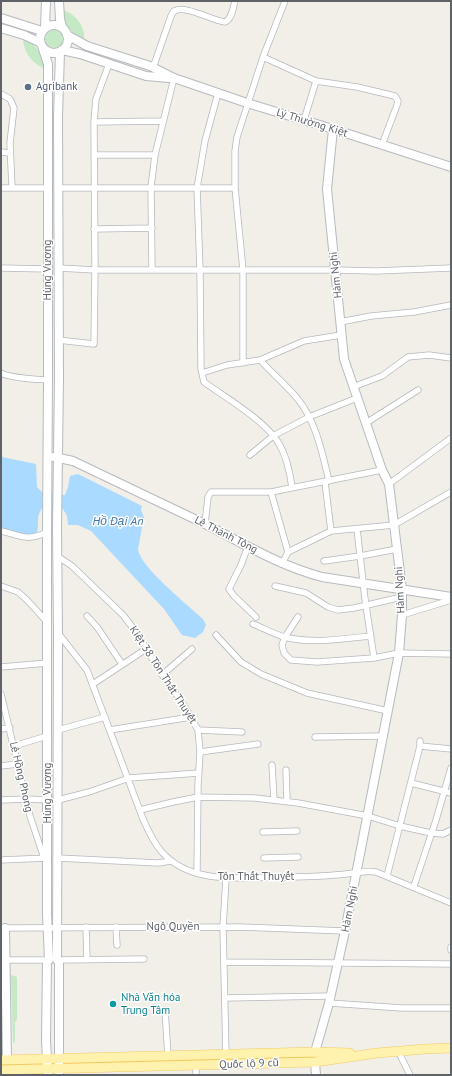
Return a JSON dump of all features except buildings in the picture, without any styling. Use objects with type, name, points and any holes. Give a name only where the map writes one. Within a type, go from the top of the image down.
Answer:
[{"type":"main road","points":[[41,46],[39,38],[43,29],[46,1]]},
{"type":"main road","points":[[1,28],[24,35],[51,53],[61,51],[67,43],[67,35],[62,27],[60,19],[59,1]]},
{"type":"main road","points":[[1,18],[43,29],[53,25],[62,27]]},
{"type":"main road","name":"Lý Thường Kiệt","points":[[67,35],[87,46],[154,68],[174,78],[248,103],[451,166]]},
{"type":"main road","name":"Hùng Vương","points":[[41,46],[48,64],[48,800],[46,858],[47,914],[53,927]]},
{"type":"main road","name":"Lý Thường Kiệt","points":[[61,51],[80,54],[146,76],[174,78]]},
{"type":"main road","name":"Hùng Vương","points":[[47,1072],[53,960],[53,927],[58,858],[58,117],[61,51]]},
{"type":"main road","points":[[109,64],[112,54]]},
{"type":"main road","points":[[48,117],[58,117]]},
{"type":"main road","name":"Hàm Nghi","points":[[315,1052],[338,964],[357,873],[400,653],[402,615],[402,593],[389,484],[382,470],[344,359],[327,189],[333,129]]},
{"type":"main road","points":[[48,188],[58,188]]},
{"type":"main road","points":[[48,268],[58,268]]},
{"type":"main road","points":[[48,341],[58,340]]},
{"type":"main road","points":[[48,378],[59,378]]},
{"type":"main road","name":"Lê Thánh Tông","points":[[48,457],[58,457],[72,461],[205,524],[282,564],[304,572],[402,593],[451,598]]},
{"type":"main road","points":[[48,622],[58,633]]},
{"type":"main road","points":[[47,734],[58,731]]},
{"type":"main road","points":[[48,800],[58,800]]},
{"type":"main road","points":[[46,858],[58,858]]},
{"type":"main road","points":[[3,928],[4,1070]]},
{"type":"main road","name":"Hùng Vương","points":[[53,960],[59,1072]]},
{"type":"main road","name":"Quốc lộ 9 cũ","points":[[4,1070],[59,1072],[168,1066],[196,1070],[227,1065],[315,1062],[377,1053],[451,1048]]},
{"type":"main road","points":[[315,1052],[316,1075]]},
{"type":"main road","name":"Quốc lộ 9 cũ","points":[[4,1060],[315,1052],[377,1053]]},
{"type":"main road","points":[[226,1055],[227,1065]]},
{"type":"main road","points":[[168,1056],[168,1066]]},
{"type":"main road","points":[[196,1056],[196,1070]]},
{"type":"street","points":[[154,68],[174,11],[179,9],[189,11],[225,22],[230,18],[235,1]]},
{"type":"street","points":[[242,363],[244,270],[235,188],[235,151],[237,137],[263,57],[285,1]]},
{"type":"street","points":[[263,57],[316,81],[357,87],[395,96],[398,103],[382,145]]},
{"type":"street","points":[[58,340],[94,344],[94,122],[96,99],[109,64]]},
{"type":"street","points":[[152,270],[151,189],[155,155],[174,78]]},
{"type":"street","points":[[304,120],[316,81]]},
{"type":"street","points":[[218,93],[205,141],[197,188],[202,373],[204,382],[268,429],[278,442],[285,458],[290,473],[292,488]]},
{"type":"street","points":[[1,94],[10,99],[14,108],[10,153],[12,188]]},
{"type":"street","points":[[94,122],[163,121]]},
{"type":"street","points":[[1,152],[10,153]]},
{"type":"street","points":[[94,155],[155,155]]},
{"type":"street","points":[[1,188],[48,188]]},
{"type":"street","points":[[58,188],[235,188]]},
{"type":"street","points":[[94,229],[152,228]]},
{"type":"street","points":[[1,268],[48,268]]},
{"type":"street","points":[[58,268],[95,270],[383,271],[451,268]]},
{"type":"street","points":[[340,322],[371,316],[414,312],[451,305]]},
{"type":"street","points":[[202,373],[227,365],[260,360],[304,341],[341,336]]},
{"type":"street","points":[[353,387],[382,376],[408,357],[429,355],[451,358]]},
{"type":"street","points":[[260,360],[297,398],[309,417],[320,445],[327,481],[331,531]]},
{"type":"street","points":[[1,373],[6,376],[44,380],[48,378]]},
{"type":"street","points":[[366,423],[418,390]]},
{"type":"street","points":[[250,454],[273,436],[309,417],[357,398]]},
{"type":"street","points":[[389,484],[451,438]]},
{"type":"street","points":[[205,524],[208,498],[211,492],[271,492],[382,470]]},
{"type":"street","points":[[271,492],[288,552]]},
{"type":"street","points":[[282,564],[288,552],[331,531],[394,525],[451,492]]},
{"type":"street","points":[[357,529],[363,584],[374,658]]},
{"type":"street","points":[[1,531],[30,538],[47,532]]},
{"type":"street","points":[[248,546],[242,565],[229,589],[234,596],[256,617]]},
{"type":"street","points":[[324,561],[397,549]]},
{"type":"street","name":"Kiệt 38 Tôn Thất Thuyết","points":[[57,556],[72,566],[123,615],[136,632],[198,730],[200,752],[198,773],[197,873]]},
{"type":"street","points":[[1,586],[18,592],[48,622]]},
{"type":"street","points":[[275,586],[306,593],[333,609],[345,609],[366,605],[402,593]]},
{"type":"street","points":[[402,615],[451,598]]},
{"type":"street","points":[[87,616],[97,627],[122,664]]},
{"type":"street","points":[[298,617],[282,644],[282,650],[291,660],[317,662],[374,658],[400,653],[451,654]]},
{"type":"street","points":[[253,624],[285,637],[327,640],[370,636]]},
{"type":"street","name":"Tôn Thất Thuyết","points":[[58,633],[87,670],[140,810],[154,840],[161,851],[171,861],[204,876],[226,879],[334,876],[370,871],[414,886],[451,903]]},
{"type":"street","points":[[216,635],[241,662],[260,674],[307,693],[388,711]]},
{"type":"street","points":[[93,684],[146,649]]},
{"type":"street","points":[[162,675],[192,649]]},
{"type":"street","points":[[1,667],[48,663]]},
{"type":"street","name":"Lê Hồng Phong","points":[[1,694],[30,816],[46,858]]},
{"type":"street","points":[[58,731],[105,717]]},
{"type":"street","points":[[110,730],[191,717]]},
{"type":"street","points":[[1,730],[10,728]]},
{"type":"street","points":[[198,730],[242,732]]},
{"type":"street","points":[[14,746],[47,734]]},
{"type":"street","points":[[315,736],[384,736]]},
{"type":"street","points":[[200,752],[258,744]]},
{"type":"street","points":[[387,876],[420,744],[451,749]]},
{"type":"street","points":[[1,766],[18,764]]},
{"type":"street","points":[[272,765],[274,800]]},
{"type":"street","points":[[414,886],[451,768]]},
{"type":"street","points":[[286,770],[287,801]]},
{"type":"street","points":[[58,800],[89,792],[128,778],[198,773]]},
{"type":"street","points":[[411,783],[451,793]]},
{"type":"street","points":[[140,810],[198,797],[255,798],[287,801],[368,816],[400,826],[431,833],[443,834],[451,830]]},
{"type":"street","points":[[1,800],[48,800]]},
{"type":"street","points":[[263,832],[297,832]]},
{"type":"street","points":[[264,858],[298,857]]},
{"type":"street","points":[[1,860],[46,858]]},
{"type":"street","points":[[58,858],[158,863],[171,861]]},
{"type":"street","points":[[226,879],[223,927],[226,1055]]},
{"type":"street","points":[[86,927],[88,960]]},
{"type":"street","points":[[116,927],[118,945]]},
{"type":"street","name":"Ngô Quyền","points":[[3,928],[223,927],[345,931]]},
{"type":"street","points":[[3,960],[144,959]]},
{"type":"street","points":[[224,962],[451,964]]},
{"type":"street","points":[[225,998],[329,1000],[402,1008],[451,1008]]},
{"type":"street","points":[[165,1010],[168,1056]]},
{"type":"street","points":[[398,1051],[410,1075]]},
{"type":"green space","points":[[61,9],[71,14],[79,21],[82,26],[84,42],[64,24]]},
{"type":"green space","points":[[50,30],[58,30],[63,35],[61,46],[58,48],[50,48],[45,43],[45,35]]},
{"type":"green space","points":[[23,37],[39,51],[47,70],[37,65],[27,53],[23,43]]},
{"type":"green space","points":[[11,975],[17,977],[17,1020],[15,1022],[15,1043],[13,1042]]},
{"type":"water","name":"Hồ Đại An","points":[[2,457],[36,464],[37,487],[43,493],[65,495],[70,476],[78,474],[142,506],[141,510],[144,517],[138,549],[141,556],[155,575],[203,619],[206,625],[203,632],[195,638],[182,635],[164,609],[91,531],[78,525],[68,525],[67,516],[63,509],[43,507],[38,518],[36,535],[33,537],[1,531]]},
{"type":"place","name":"Agribank","points":[[28,87]]},
{"type":"place","name":"Nhà Văn hóa Trung Tâm","points":[[113,1004]]}]
